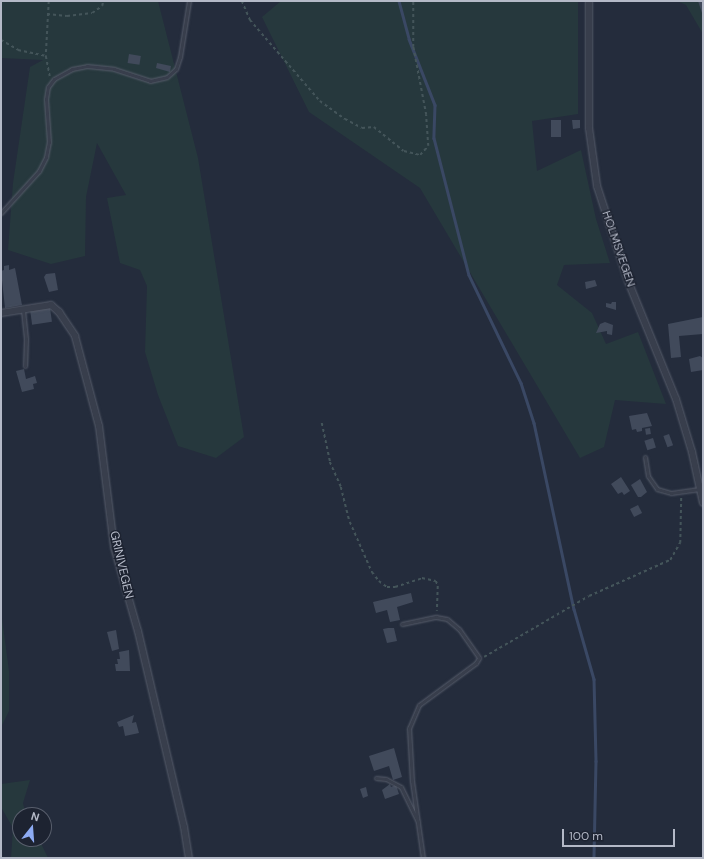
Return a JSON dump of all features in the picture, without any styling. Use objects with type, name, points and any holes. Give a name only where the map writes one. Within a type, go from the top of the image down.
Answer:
[{"type":"street","name":"HOLMSVEGEN","points":[[589,1],[589,128],[597,186],[628,281],[676,399],[701,487],[703,503]]},
{"type":"street","name":"GRINIVEGEN","points":[[1,313],[42,306],[56,308],[75,336],[99,426],[114,546],[138,631],[184,827],[188,858]]},
{"type":"lane","points":[[1,213],[39,172],[46,157],[49,142],[46,99],[51,82],[63,73],[87,66],[114,69],[150,81],[167,77],[178,64],[189,1]]},
{"type":"lane","points":[[23,310],[26,339],[25,366]]},
{"type":"lane","points":[[645,457],[648,476],[654,486],[671,493],[683,492],[701,487]]},
{"type":"lane","points":[[402,624],[436,617],[447,619],[459,628],[479,658],[477,662],[436,690],[414,712],[410,728],[410,760],[423,858]]},
{"type":"lane","points":[[376,778],[401,787],[419,823]]},
{"type":"path","points":[[49,1],[47,14],[46,56],[51,82]]},
{"type":"path","points":[[47,14],[66,16],[92,13],[102,6],[103,1]]},
{"type":"path","points":[[242,1],[250,20],[320,101],[345,119],[362,128],[374,127],[404,151],[420,155],[428,146],[426,115],[413,47],[413,1]]},
{"type":"path","points":[[1,40],[18,50],[46,56]]},
{"type":"path","points":[[322,423],[330,462],[341,487],[350,522],[372,572],[379,581],[387,587],[395,587],[422,578],[436,581],[439,593],[436,617]]},
{"type":"path","points":[[477,662],[589,596],[670,560],[680,543],[679,505],[683,492]]},
{"type":"shaded area","points":[[1,1],[158,1],[198,158],[244,437],[216,458],[178,446],[158,395],[145,352],[147,286],[140,270],[120,263],[107,198],[126,195],[97,143],[86,197],[85,256],[51,264],[8,250],[13,183],[30,67],[43,60],[1,58]]},
{"type":"shaded area","points":[[281,1],[578,1],[578,114],[532,121],[537,171],[581,150],[596,219],[610,263],[564,265],[557,285],[592,313],[606,344],[638,332],[666,404],[615,400],[604,447],[580,458],[420,188],[309,112],[262,17]]},
{"type":"shaded area","points":[[677,1],[703,1],[703,34],[686,5]]},
{"type":"shaded area","points":[[1,611],[9,671],[9,711],[1,727]]},
{"type":"shaded area","points":[[30,780],[23,803],[24,807],[12,807],[12,826],[1,807],[1,784]]},
{"type":"shaded area","points":[[12,843],[12,847],[43,847],[48,858],[11,858]]},
{"type":"building","points":[[698,1],[703,1],[703,13],[702,13]]},
{"type":"building","points":[[129,54],[141,56],[139,65],[128,63]]},
{"type":"building","points":[[157,63],[171,66],[170,72],[156,68]]},
{"type":"building","points":[[551,120],[561,120],[561,137],[551,137]]},
{"type":"building","points":[[572,120],[580,120],[580,128],[573,129]]},
{"type":"building","points":[[9,265],[9,270],[15,268],[22,305],[5,308],[1,271],[4,270],[4,266]]},
{"type":"building","points":[[55,273],[58,290],[49,292],[44,277],[46,274]]},
{"type":"building","points":[[595,280],[597,286],[586,289],[585,282]]},
{"type":"building","points":[[612,302],[616,302],[616,310],[606,307],[606,303],[611,304]]},
{"type":"building","points":[[50,308],[52,322],[32,325],[30,311]]},
{"type":"building","points":[[703,317],[703,334],[679,336],[681,357],[671,358],[668,324]]},
{"type":"building","points":[[605,322],[613,325],[612,335],[607,334],[607,331],[596,333],[600,324]]},
{"type":"building","points":[[700,356],[703,358],[703,370],[691,372],[689,359]]},
{"type":"building","points":[[24,369],[26,379],[35,376],[37,383],[33,384],[34,389],[22,392],[16,371]]},
{"type":"building","points":[[647,413],[652,426],[642,428],[642,431],[637,432],[636,429],[632,430],[629,416]]},
{"type":"building","points":[[650,428],[651,434],[646,435],[645,429]]},
{"type":"building","points":[[669,434],[673,445],[667,447],[663,436]]},
{"type":"building","points":[[653,438],[656,448],[647,450],[644,441]]},
{"type":"building","points":[[621,477],[630,491],[624,495],[622,492],[618,494],[611,484]]},
{"type":"building","points":[[640,479],[647,492],[641,497],[638,497],[631,485]]},
{"type":"building","points":[[638,505],[642,513],[634,517],[630,509]]},
{"type":"building","points":[[411,593],[413,602],[397,607],[400,620],[390,622],[387,610],[376,613],[373,602]]},
{"type":"building","points":[[394,628],[397,641],[387,643],[383,629]]},
{"type":"building","points":[[116,630],[119,649],[112,651],[107,632]]},
{"type":"building","points":[[129,650],[130,671],[116,671],[115,664],[118,664],[117,659],[120,659],[119,652]]},
{"type":"building","points":[[134,715],[132,723],[136,722],[139,733],[125,736],[123,726],[119,727],[117,722]]},
{"type":"building","points":[[394,748],[402,777],[393,780],[389,766],[374,771],[369,756]]},
{"type":"building","points":[[390,784],[391,787],[396,785],[399,794],[385,799],[382,790]]},
{"type":"building","points":[[366,787],[368,796],[363,798],[360,789]]},
{"type":"waterway","points":[[399,1],[409,39],[435,105],[434,138],[469,275],[521,383],[534,423],[574,609],[594,679],[596,761],[594,858]]}]
